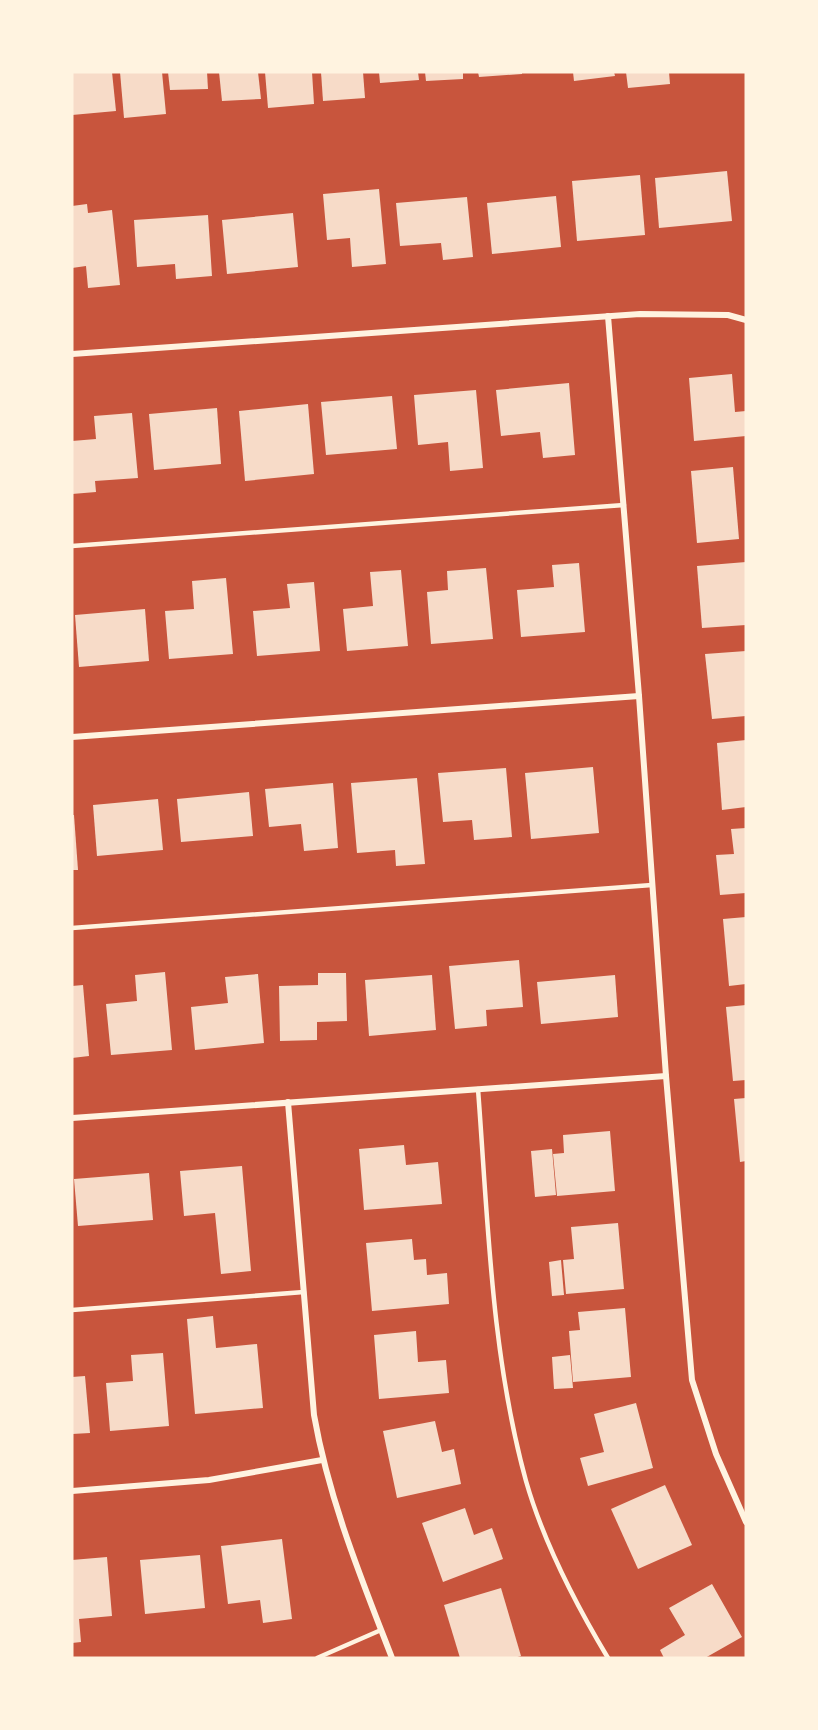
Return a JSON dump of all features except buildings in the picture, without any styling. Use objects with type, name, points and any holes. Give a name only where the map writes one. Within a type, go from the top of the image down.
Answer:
[{"type":"street","points":[[72,354],[640,314],[728,315],[746,320]]},
{"type":"street","points":[[608,316],[639,696],[666,1076],[692,1380],[716,1454],[746,1522]]},
{"type":"street","points":[[72,737],[639,696]]},
{"type":"street","points":[[72,1118],[666,1076]]},
{"type":"street","points":[[288,1102],[314,1415],[322,1460],[354,1561],[392,1658]]},
{"type":"street","points":[[72,1491],[209,1480],[322,1460]]},
{"type":"lane","points":[[72,546],[624,505]]},
{"type":"lane","points":[[72,928],[652,885]]},
{"type":"lane","points":[[478,1089],[499,1352],[510,1411],[527,1483],[549,1546],[580,1611],[608,1658]]},
{"type":"lane","points":[[72,1310],[304,1292]]},
{"type":"lane","points":[[317,1658],[381,1630]]}]
